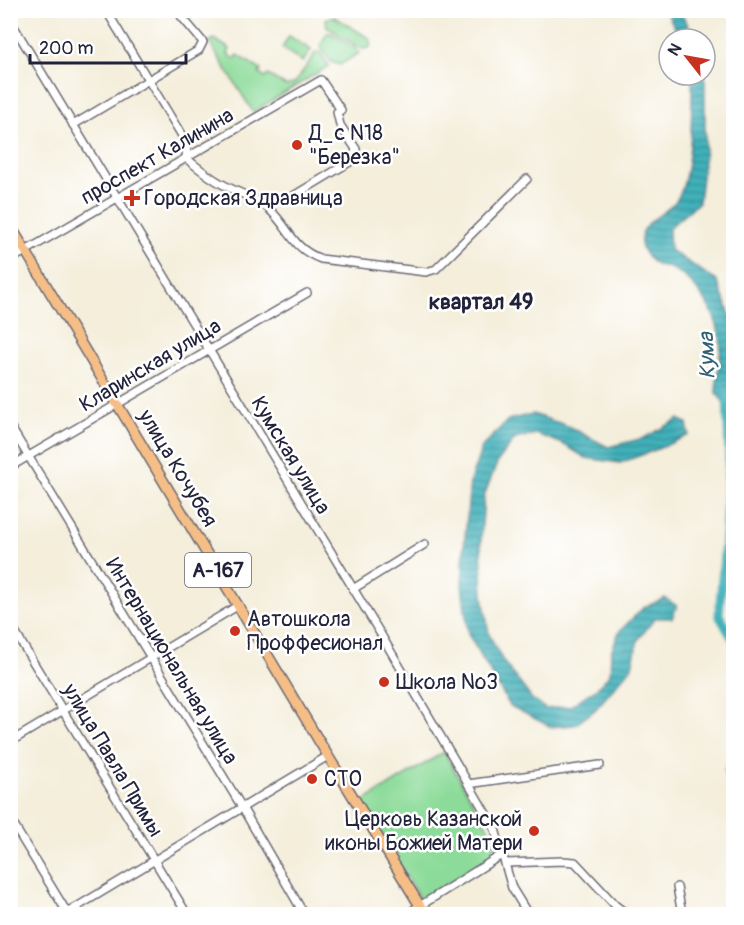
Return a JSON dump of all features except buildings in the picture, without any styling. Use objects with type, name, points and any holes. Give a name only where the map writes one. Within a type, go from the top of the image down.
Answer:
[{"type":"main road","name":"улица Кочубея","points":[[10,225],[239,605],[327,756],[423,911]]},
{"type":"street","points":[[106,10],[187,144],[186,158],[202,172],[267,207],[307,254],[321,259],[426,272],[436,269],[527,179]]},
{"type":"street","points":[[73,125],[199,50],[202,42],[181,16]]},
{"type":"street","name":"Кумская улица","points":[[10,20],[495,829],[512,888],[528,915]]},
{"type":"street","name":"проспект Калинина","points":[[10,260],[321,80],[341,110],[337,112],[340,125],[356,148],[353,160],[290,198]]},
{"type":"street","name":"Кларинская улица","points":[[10,467],[307,293]]},
{"type":"street","name":"Интернациональная улица","points":[[10,426],[243,809],[304,915]]},
{"type":"street","points":[[353,589],[425,544]]},
{"type":"street","points":[[10,742],[239,605]]},
{"type":"street","name":"улица Павла Примы","points":[[10,624],[187,915]]},
{"type":"street","points":[[10,819],[67,914],[327,756]]},
{"type":"street","points":[[468,784],[600,765]]},
{"type":"street","points":[[407,915],[423,911],[503,854]]},
{"type":"street","points":[[506,863],[575,862],[627,915]]},
{"type":"street","points":[[677,887],[682,915]]},
{"type":"green space","points":[[333,16],[369,38],[371,45],[369,48],[362,49],[327,27],[326,19]]},
{"type":"green space","points":[[327,33],[331,33],[357,49],[359,53],[340,65],[331,62],[320,46]]},
{"type":"green space","points":[[289,36],[311,50],[303,62],[282,48]]},
{"type":"green space","points":[[214,39],[230,49],[228,54],[235,59],[238,55],[261,70],[259,73],[265,78],[268,75],[286,86],[295,83],[316,52],[321,53],[329,66],[253,112],[209,42]]},
{"type":"green space","points":[[444,752],[490,831],[497,854],[421,901],[361,803]]},
{"type":"water","points":[[666,11],[680,11],[689,27],[675,27]]},
{"type":"water","points":[[692,87],[705,87],[705,151],[699,202],[669,228],[670,250],[717,281],[733,322],[733,390],[727,406],[716,393],[721,343],[717,326],[706,302],[689,281],[667,267],[656,265],[646,255],[641,243],[644,229],[675,202],[681,192],[688,160]]},
{"type":"water","points":[[533,414],[568,426],[608,447],[644,438],[679,419],[687,423],[689,435],[620,463],[586,458],[563,444],[536,434],[515,439],[498,461],[484,496],[481,541],[483,595],[489,634],[503,661],[532,699],[546,709],[570,706],[597,688],[610,674],[611,652],[619,632],[643,608],[665,598],[677,606],[672,618],[655,618],[638,640],[632,667],[595,710],[575,725],[551,727],[510,706],[468,634],[462,585],[470,481],[482,447],[508,420]]},
{"type":"waterway","name":"Кума","points":[[727,396],[729,457],[719,615],[734,641]]},
{"type":"waterway","name":"Кума","points":[[734,763],[728,771],[734,800]]},
{"type":"place","name":"Д_с N18 \"Березка\"","points":[[297,145]]},
{"type":"place","name":"Городская Здравница","points":[[132,198]]},
{"type":"place","name":"Автошкола Проффесионал","points":[[235,631]]},
{"type":"place","name":"Школа №3","points":[[384,682]]},
{"type":"place","name":"СТО","points":[[312,779]]},
{"type":"place","name":"Церковь Казанской иконы Божией Матери","points":[[534,831]]},
{"type":"district","name":"квартал 49","points":[[481,301]]}]
